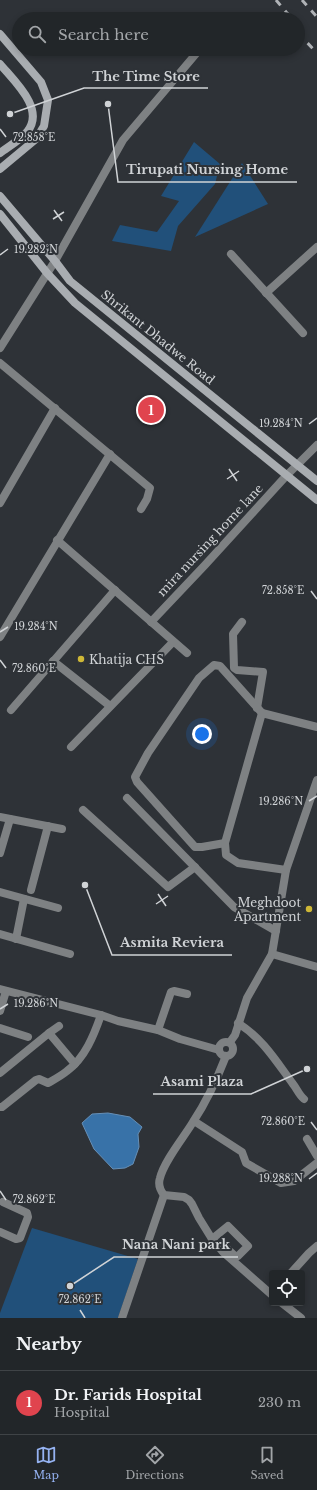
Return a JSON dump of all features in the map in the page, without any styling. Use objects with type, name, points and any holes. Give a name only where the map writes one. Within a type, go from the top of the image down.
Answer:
[{"type":"main road","points":[[0,34],[12,48]]},
{"type":"main road","points":[[0,168],[36,139],[44,126],[48,100],[44,88],[41,82],[19,56]]},
{"type":"main road","points":[[0,64],[24,93],[31,106],[33,121],[27,133],[0,153]]},
{"type":"main road","name":"Shrikant Dhadwe Road","points":[[0,196],[70,281],[298,464],[317,481]]},
{"type":"main road","points":[[0,214],[47,273],[74,303],[317,500]]},
{"type":"street","points":[[0,348],[55,261],[123,140],[194,56]]},
{"type":"street","points":[[266,293],[316,249]]},
{"type":"street","points":[[232,254],[303,333]]},
{"type":"street","points":[[0,363],[150,488],[147,499],[141,509]]},
{"type":"street","points":[[0,503],[55,408]]},
{"type":"street","name":"mira nursing home lane","points":[[151,622],[205,566],[287,475],[317,445]]},
{"type":"street","points":[[0,637],[110,454]]},
{"type":"street","points":[[57,540],[187,653]]},
{"type":"street","points":[[11,710],[115,590]]},
{"type":"street","points":[[242,622],[233,634],[234,668],[237,670],[263,672],[260,711],[225,843],[226,854],[238,863],[286,870]]},
{"type":"street","points":[[71,747],[173,642]]},
{"type":"street","points":[[53,661],[110,706]]},
{"type":"street","points":[[225,843],[195,847],[137,782],[135,777],[148,753],[199,678],[214,665],[220,666],[260,711],[317,727]]},
{"type":"street","points":[[230,1042],[247,998],[272,954],[286,870],[317,780]]},
{"type":"street","points":[[127,798],[234,907],[276,931]]},
{"type":"street","points":[[83,810],[168,887],[195,867]]},
{"type":"street","points":[[0,817],[62,829]]},
{"type":"street","points":[[0,853],[10,819]]},
{"type":"street","points":[[31,890],[48,826]]},
{"type":"street","points":[[0,892],[58,908]]},
{"type":"street","points":[[16,939],[24,899]]},
{"type":"street","points":[[0,934],[70,954]]},
{"type":"street","points":[[272,954],[317,967]]},
{"type":"street","points":[[0,1011],[3,990],[101,1015],[118,1021],[158,1030],[180,1039],[230,1055],[233,1051],[233,1046],[230,1042]]},
{"type":"street","points":[[158,1030],[171,992],[174,991],[187,994]]},
{"type":"street","points":[[0,1107],[2,1107],[36,1080],[39,1079],[48,1083],[75,1064],[87,1048],[101,1015]]},
{"type":"street","points":[[238,1024],[251,1032],[277,1060],[300,1096],[304,1099]]},
{"type":"street","points":[[0,1073],[59,1026]]},
{"type":"street","points":[[0,1028],[28,1037]]},
{"type":"street","points":[[49,1033],[75,1064]]},
{"type":"street","points":[[164,1195],[160,1189],[160,1178],[165,1165],[194,1121],[216,1082],[223,1053],[220,1046],[223,1042],[230,1042]]},
{"type":"street","points":[[194,1121],[242,1152],[246,1163],[282,1183],[294,1181],[317,1163]]},
{"type":"street","points":[[306,1139],[317,1156]]},
{"type":"street","points":[[164,1195],[184,1197],[189,1200],[199,1218],[228,1258],[269,1292]]},
{"type":"street","points":[[122,1318],[164,1195]]},
{"type":"street","points":[[0,1232],[16,1239],[20,1238],[28,1217],[27,1213],[3,1202]]},
{"type":"street","points":[[294,1270],[317,1246]]},
{"type":"street","points":[[286,1306],[301,1318]]},
{"type":"shaded area","points":[[194,142],[220,164],[215,184],[178,226],[171,251],[112,241],[120,225],[157,232],[179,201],[161,196]]},
{"type":"shaded area","points":[[242,163],[268,204],[195,237]]},
{"type":"shaded area","points":[[108,1113],[130,1117],[142,1127],[138,1134],[139,1147],[133,1164],[125,1168],[113,1169],[94,1149],[82,1123],[92,1114]]},
{"type":"shaded area","points":[[32,1228],[138,1259],[118,1318],[0,1318],[0,1313]]},
{"type":"railway","points":[[276,0],[286,12]]},
{"type":"railway","points":[[302,0],[317,17]]},
{"type":"railway","points":[[305,40],[317,53]]},
{"type":"place","name":"Tirupati Nursing Home","points":[[108,104]]},
{"type":"place","name":"The Time Store","points":[[10,114]]},
{"type":"place","name":"Dr. Farids Hospital","points":[[151,410]]},
{"type":"place","name":"Khatija CHS","points":[[81,659]]},
{"type":"place","name":"Asmita Reviera","points":[[85,885]]},
{"type":"place","name":"Meghdoot Apartment","points":[[309,909]]},
{"type":"place","name":"Asami Plaza","points":[[307,1069]]},
{"type":"place","name":"Nana Nani park","points":[[70,1286]]}]
